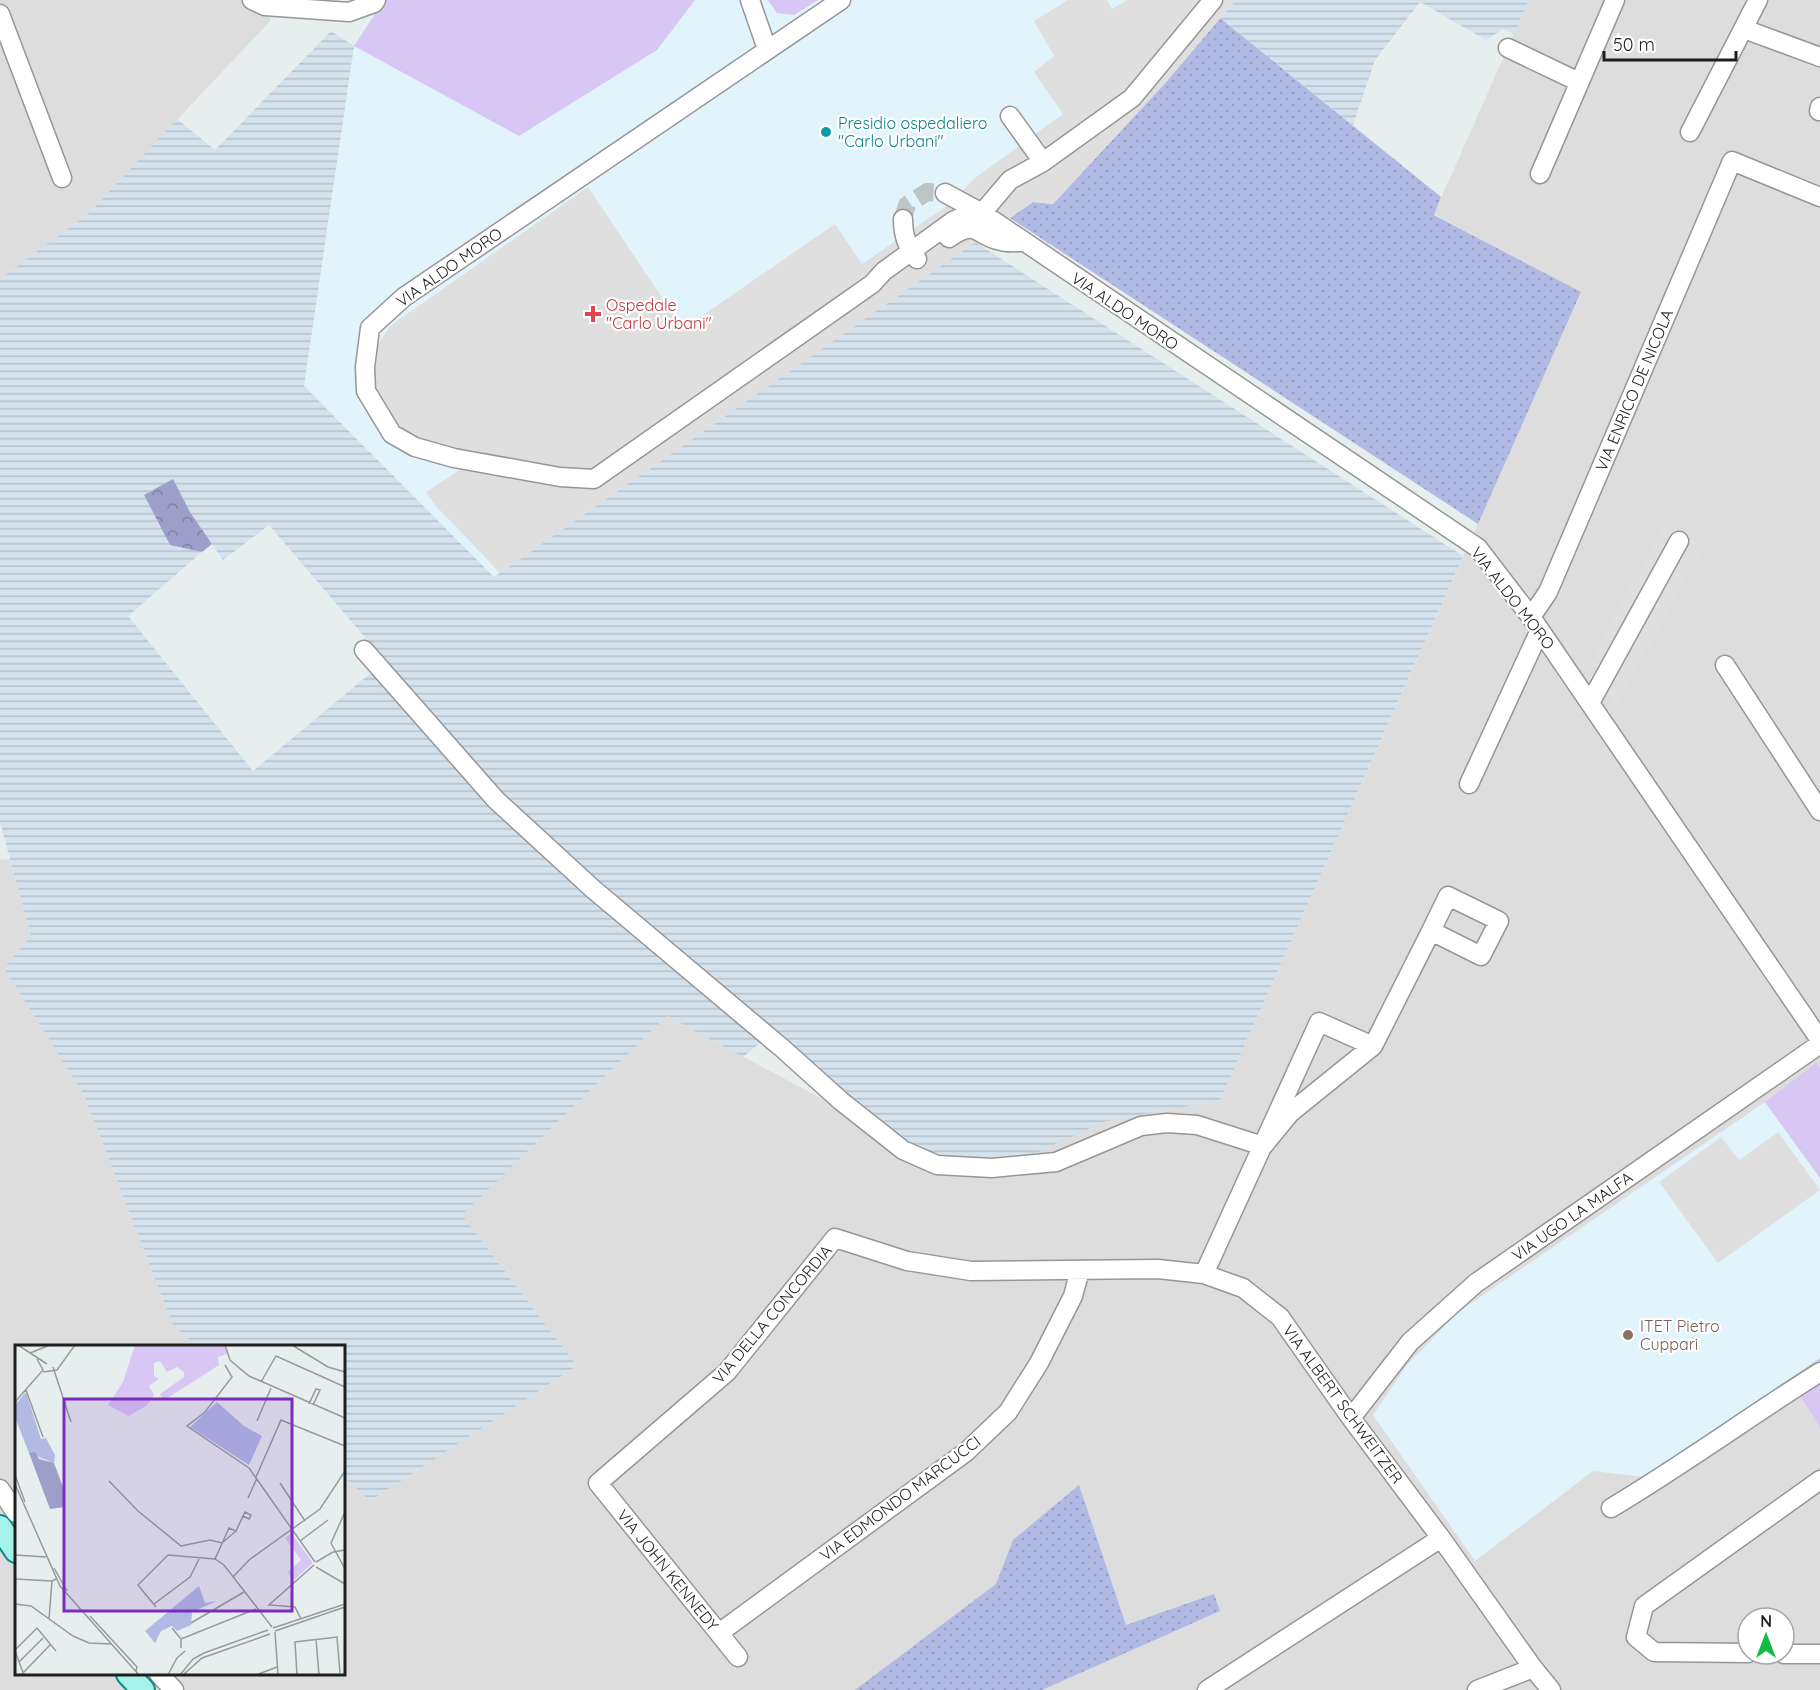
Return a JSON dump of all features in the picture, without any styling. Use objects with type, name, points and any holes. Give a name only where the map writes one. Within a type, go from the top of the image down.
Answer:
[{"type":"main road","points":[[0,1527],[15,1550]]},
{"type":"main road","points":[[129,1675],[143,1690]]},
{"type":"street","points":[[252,0],[265,6],[349,12],[374,3],[376,0]]},
{"type":"street","points":[[750,0],[768,49]]},
{"type":"street","name":"VIA ALDO MORO","points":[[841,0],[404,297],[370,328],[365,367],[366,391],[392,434],[415,447],[454,458],[560,477],[594,479],[872,284],[884,271],[960,230],[970,227],[1001,241],[1022,242]]},
{"type":"street","points":[[945,193],[982,213],[1010,180],[1042,162],[1132,98],[1213,0]]},
{"type":"street","points":[[1540,174],[1615,0]]},
{"type":"street","points":[[1690,132],[1758,0]]},
{"type":"street","points":[[0,14],[62,178]]},
{"type":"street","points":[[1744,28],[1820,57]]},
{"type":"street","points":[[1508,48],[1579,82]]},
{"type":"street","points":[[1010,116],[1042,162]]},
{"type":"street","name":"VIA ENRICO DE NICOLA","points":[[1469,784],[1548,592],[1732,161],[1820,197]]},
{"type":"street","name":"VIA ALDO MORO","points":[[915,255],[953,221],[966,215],[982,213],[1478,548],[1536,624],[1820,1042]]},
{"type":"street","points":[[903,219],[903,234],[915,255]]},
{"type":"street","points":[[1590,703],[1679,541]]},
{"type":"street","points":[[364,650],[496,800],[593,889],[782,1048],[841,1101],[903,1150],[937,1165],[992,1168],[1056,1162],[1141,1126],[1167,1123],[1197,1125],[1263,1146]]},
{"type":"street","points":[[1725,665],[1820,811]]},
{"type":"street","points":[[1263,1146],[1290,1113],[1372,1046],[1431,931]]},
{"type":"street","points":[[1204,1274],[1319,1022],[1372,1046]]},
{"type":"street","name":"VIA UGO LA MALFA","points":[[1351,1418],[1410,1342],[1476,1283],[1820,1042]]},
{"type":"street","name":"VIA ALBERT SCHWEITZER","points":[[835,1238],[907,1261],[972,1271],[1158,1269],[1204,1274],[1243,1288],[1280,1317],[1351,1418],[1551,1690]]},
{"type":"street","name":"VIA DELLA CONCORDIA","points":[[598,1483],[727,1372],[835,1238]]},
{"type":"street","name":"VIA EDMONDO MARCUCCI","points":[[719,1633],[966,1452],[1008,1412],[1039,1363],[1073,1296],[1080,1270]]},
{"type":"street","points":[[1611,1508],[1820,1372]]},
{"type":"street","points":[[1736,1653],[1654,1652],[1636,1637],[1644,1606],[1820,1480]]},
{"type":"street","name":"VIA JOHN KENNEDY","points":[[598,1483],[738,1657]]},
{"type":"street","points":[[0,1489],[15,1512]]},
{"type":"street","points":[[1207,1690],[1441,1538]]},
{"type":"street","points":[[1796,1654],[1820,1654]]},
{"type":"street","points":[[1477,1690],[1533,1668]]},
{"type":"street","points":[[160,1675],[174,1690]]},
{"type":"shaded area","points":[[0,0],[262,0],[271,20],[89,213],[0,279]]},
{"type":"shaded area","name":"Ospedale \"Carlo Urbani\"","points":[[384,0],[1236,0],[1167,81],[1033,202],[494,577],[304,386],[354,46]]},
{"type":"shaded area","points":[[384,0],[695,0],[657,50],[519,136],[354,46]]},
{"type":"shaded area","points":[[768,0],[818,0],[794,15],[777,13]]},
{"type":"shaded area","points":[[1068,0],[1107,0],[1112,9],[1127,0],[1236,0],[1167,81],[1053,204],[1033,202],[500,573],[435,505],[426,492],[481,456],[431,447],[403,435],[371,382],[378,345],[390,326],[588,187],[683,329],[835,224],[862,264],[948,205],[975,178],[1063,114],[1034,72],[1054,56],[1034,21]]},
{"type":"shaded area","points":[[1236,0],[1529,0],[1514,34],[1503,29],[1486,40],[1420,2],[1375,60],[1353,125],[1220,18]]},
{"type":"shaded area","points":[[1529,0],[1820,0],[1820,1690],[0,1690],[0,860],[10,859],[31,936],[5,968],[84,1095],[173,1325],[196,1345],[15,1345],[15,1675],[345,1675],[345,1478],[370,1501],[577,1366],[462,1215],[667,1016],[927,1155],[1220,1100],[1581,293],[1434,214]]},
{"type":"shaded area","points":[[1220,18],[1441,197],[1434,215],[1581,292],[1478,524],[1010,218],[1033,202],[1053,204],[1167,81]]},
{"type":"shaded area","points":[[331,31],[354,46],[304,386],[494,577],[975,242],[1463,556],[1220,1100],[1103,1122],[1034,1154],[966,1159],[927,1155],[753,1018],[503,799],[269,525],[223,560],[190,512],[173,479],[144,495],[170,545],[202,552],[128,616],[253,771],[373,671],[495,806],[611,914],[761,1042],[743,1057],[667,1016],[462,1215],[577,1366],[370,1501],[345,1478],[345,1345],[196,1345],[173,1325],[84,1095],[4,968],[31,936],[0,822],[0,279],[89,213],[177,119],[215,150]]},
{"type":"shaded area","points":[[1663,525],[1704,546],[1616,706],[1590,663]]},
{"type":"shaded area","points":[[1816,1063],[1820,1068],[1820,1178],[1765,1102]]},
{"type":"shaded area","name":"ITET Pietro Cuppari","points":[[1765,1102],[1820,1178],[1820,1358],[1646,1477],[1593,1471],[1475,1561],[1373,1415],[1407,1365],[1457,1313]]},
{"type":"shaded area","points":[[1778,1132],[1820,1190],[1718,1263],[1659,1182],[1721,1137],[1739,1160]]},
{"type":"shaded area","points":[[1820,1358],[1820,1427],[1790,1380]]},
{"type":"shaded area","points":[[1079,1485],[1126,1625],[1214,1594],[1220,1611],[1042,1690],[855,1690],[996,1584],[1013,1540]]},
{"type":"green space","points":[[173,479],[190,512],[212,544],[202,552],[170,545],[144,495]]},
{"type":"tunnel","points":[[903,219],[907,205],[927,192],[945,193]]},
{"type":"place","name":"Presidio ospedaliero \"Carlo Urbani\"","points":[[826,132]]},
{"type":"place","name":"Ospedale \"Carlo Urbani\"","points":[[593,314]]},
{"type":"place","name":"ITET Pietro Cuppari","points":[[1628,1335]]}]
